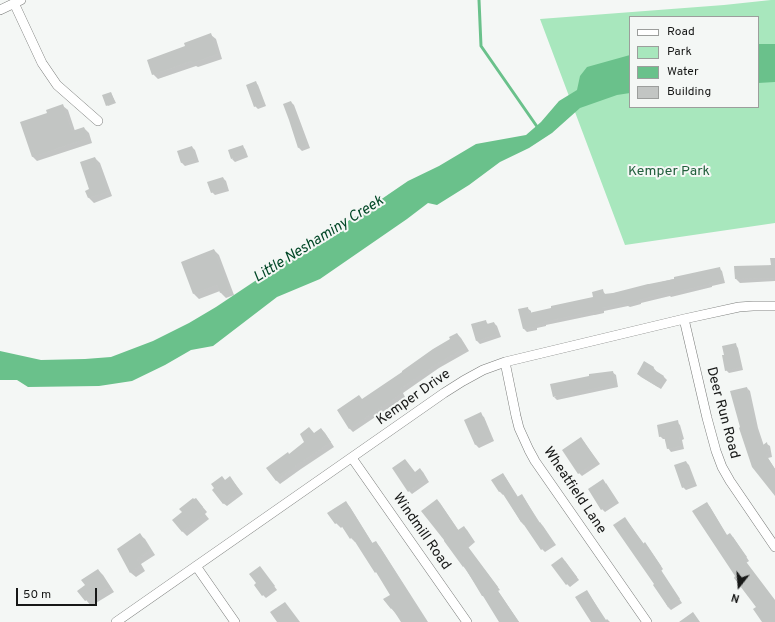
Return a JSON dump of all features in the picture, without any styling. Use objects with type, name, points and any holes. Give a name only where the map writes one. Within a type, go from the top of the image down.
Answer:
[{"type":"street","points":[[0,10],[18,1],[42,63],[57,85],[98,121]]},
{"type":"street","name":"Kemper Drive","points":[[116,622],[463,381],[483,370],[505,362],[684,319],[739,307],[775,306]]},
{"type":"street","name":"Deer Run Road","points":[[684,319],[707,418],[722,467],[775,547]]},
{"type":"street","name":"Wheatfield Lane","points":[[505,362],[519,428],[535,461],[647,622]]},
{"type":"street","name":"Windmill Road","points":[[352,458],[467,622]]},
{"type":"street","points":[[196,566],[235,622]]},
{"type":"green space","name":"Kemper Park","points":[[775,0],[775,223],[625,245],[540,19]]},
{"type":"water","points":[[759,44],[775,44],[775,82],[759,83]]},
{"type":"water","name":"Little Neshaminy Creek","points":[[629,55],[629,93],[617,95],[580,108],[552,133],[529,148],[500,162],[469,185],[437,205],[428,203],[320,279],[277,297],[213,346],[191,350],[132,381],[99,386],[28,387],[17,380],[0,380],[0,351],[41,360],[111,357],[153,341],[189,323],[216,307],[408,181],[439,166],[476,144],[526,135],[541,122],[559,101],[577,90],[580,76],[587,67]]},
{"type":"building","points":[[211,33],[218,54],[192,63],[191,61],[152,75],[147,60],[185,46],[184,43]]},
{"type":"building","points":[[256,81],[264,103],[254,107],[246,85]]},
{"type":"building","points":[[111,92],[115,102],[106,106],[102,95]]},
{"type":"building","points":[[291,101],[307,145],[298,148],[283,104]]},
{"type":"building","points":[[63,104],[72,131],[84,127],[88,138],[32,157],[20,122],[47,113],[46,110]]},
{"type":"building","points":[[243,145],[246,154],[231,159],[228,150]]},
{"type":"building","points":[[192,146],[196,159],[181,163],[177,151]]},
{"type":"building","points":[[95,157],[108,192],[88,198],[85,191],[89,189],[80,162]]},
{"type":"building","points":[[223,177],[227,188],[211,193],[207,182]]},
{"type":"building","points":[[214,249],[230,290],[220,293],[217,285],[193,294],[181,262]]},
{"type":"building","points":[[775,265],[775,278],[735,279],[734,266]]},
{"type":"building","points":[[720,267],[723,280],[666,293],[626,305],[625,303],[602,308],[602,310],[591,313],[543,322],[535,325],[535,327],[523,329],[518,309],[528,307],[529,313],[551,308],[551,306],[593,297],[592,292],[603,289],[604,294],[613,293]]},
{"type":"building","points":[[486,320],[487,324],[494,322],[498,334],[476,341],[471,324]]},
{"type":"building","points":[[457,333],[466,347],[435,365],[400,389],[402,393],[349,429],[337,410],[359,395],[362,399],[433,349],[450,339],[449,337]]},
{"type":"building","points":[[736,343],[741,367],[725,371],[722,346]]},
{"type":"building","points":[[644,361],[664,376],[658,387],[637,374]]},
{"type":"building","points":[[613,371],[616,384],[553,397],[550,384],[589,376],[589,374]]},
{"type":"building","points":[[747,387],[755,425],[763,445],[767,442],[769,454],[766,455],[775,469],[775,496],[752,467],[739,428],[740,427],[730,391]]},
{"type":"building","points":[[481,412],[492,438],[475,445],[464,420]]},
{"type":"building","points":[[678,420],[681,446],[667,449],[664,436],[659,437],[657,425]]},
{"type":"building","points":[[309,427],[314,433],[321,428],[331,442],[276,481],[266,468],[288,452],[289,454],[304,442],[300,434]]},
{"type":"building","points":[[581,437],[597,461],[578,474],[562,450]]},
{"type":"building","points":[[405,459],[415,472],[420,468],[426,478],[408,492],[392,468]]},
{"type":"building","points":[[686,461],[695,483],[682,488],[674,465]]},
{"type":"building","points":[[503,473],[517,497],[522,494],[539,523],[540,522],[553,542],[541,550],[501,491],[499,492],[491,480]]},
{"type":"building","points":[[222,476],[225,480],[230,476],[240,491],[223,504],[212,490],[214,488],[211,484]]},
{"type":"building","points":[[603,479],[616,500],[601,510],[588,489]]},
{"type":"building","points":[[193,498],[196,498],[203,507],[201,509],[205,514],[182,532],[172,520],[182,512],[179,509]]},
{"type":"building","points":[[437,499],[458,530],[464,526],[472,539],[466,544],[498,587],[496,588],[519,622],[499,622],[464,566],[463,567],[421,511]]},
{"type":"building","points":[[346,501],[372,543],[376,541],[427,622],[401,622],[392,608],[391,609],[383,599],[390,595],[376,572],[375,573],[352,537],[350,539],[339,522],[335,524],[327,513]]},
{"type":"building","points":[[707,502],[727,535],[730,533],[747,557],[744,559],[775,600],[775,622],[762,622],[753,609],[756,607],[734,578],[735,576],[692,511]]},
{"type":"building","points":[[625,517],[643,544],[645,542],[680,599],[668,607],[613,525]]},
{"type":"building","points":[[140,533],[151,550],[137,559],[141,565],[130,573],[117,549]]},
{"type":"building","points":[[562,557],[577,577],[566,585],[551,565]]},
{"type":"building","points":[[260,566],[275,586],[262,596],[254,585],[256,583],[249,574]]},
{"type":"building","points":[[98,569],[110,587],[85,601],[77,591],[85,585],[81,580]]},
{"type":"building","points":[[587,590],[606,622],[591,622],[575,597]]},
{"type":"building","points":[[285,602],[300,622],[277,622],[270,612]]},
{"type":"building","points":[[693,612],[700,622],[679,622]]},
{"type":"waterway","points":[[479,0],[481,46],[538,128]]}]
